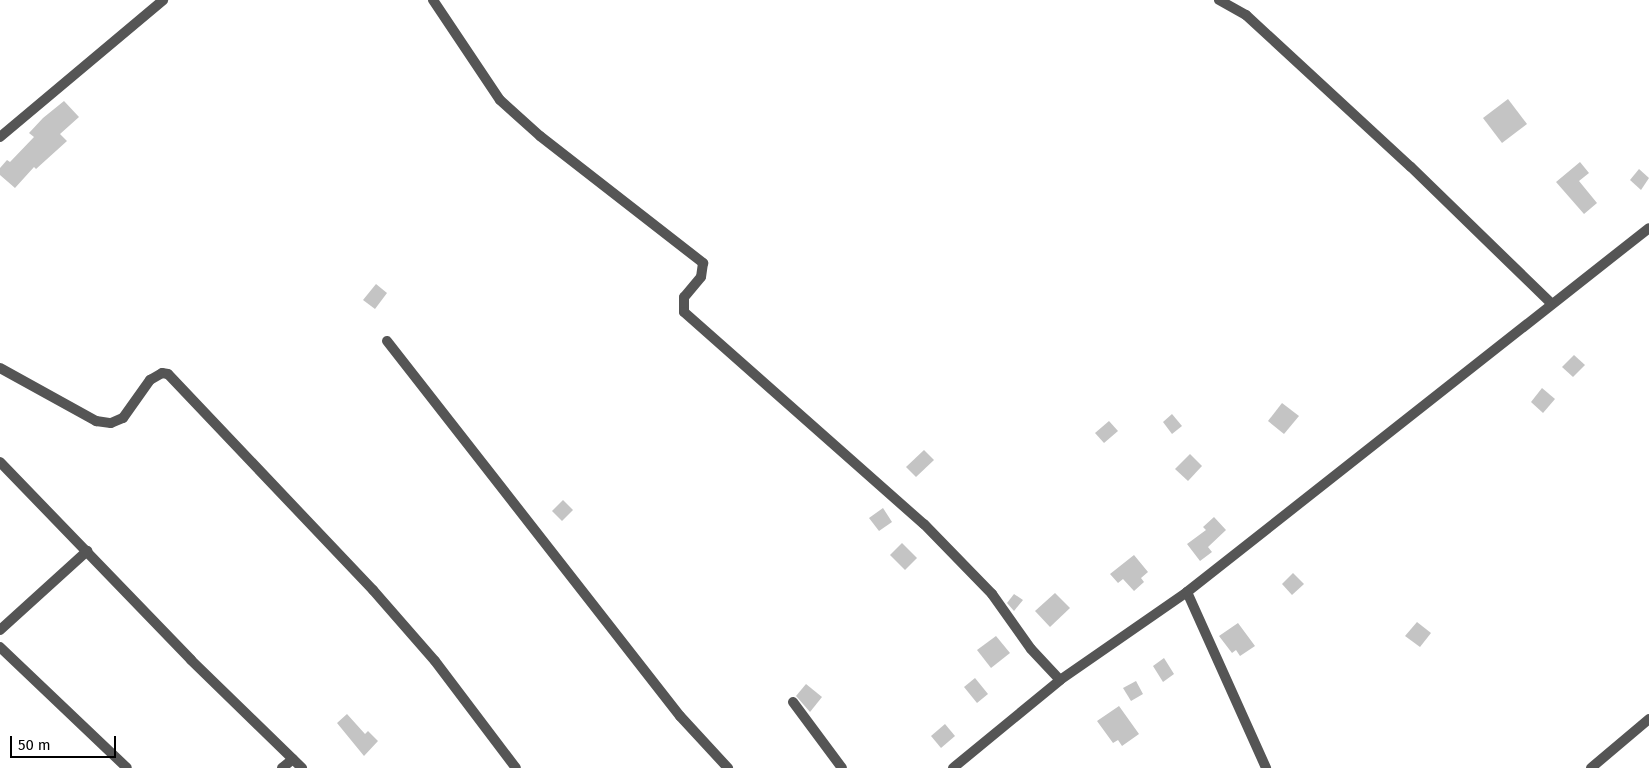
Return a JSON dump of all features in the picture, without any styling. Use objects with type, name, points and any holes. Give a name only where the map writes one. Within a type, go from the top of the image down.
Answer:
[{"type":"street","points":[[0,137],[163,0]]},
{"type":"street","points":[[433,0],[500,100],[540,136],[703,263],[701,277],[684,297],[684,312],[924,524],[992,594],[1031,649],[1060,680]]},
{"type":"street","points":[[1219,0],[1246,15],[1411,167],[1551,303]]},
{"type":"street","points":[[953,768],[1060,680],[1187,592],[1551,303],[1649,228]]},
{"type":"street","points":[[387,341],[680,716],[728,768]]},
{"type":"street","points":[[0,368],[96,421],[111,423],[123,418],[150,380],[162,373],[168,374],[373,590],[435,661],[516,768]]},
{"type":"street","points":[[0,462],[191,660],[302,768]]},
{"type":"street","points":[[0,630],[87,551]]},
{"type":"street","points":[[1187,592],[1266,768]]},
{"type":"street","points":[[0,647],[127,768]]},
{"type":"street","points":[[793,702],[842,768]]},
{"type":"street","points":[[1592,768],[1649,718]]},
{"type":"street","points":[[282,768],[293,759]]},
{"type":"building","points":[[1508,99],[1527,124],[1502,143],[1483,118]]},
{"type":"building","points":[[64,101],[79,117],[60,134],[67,141],[36,169],[34,167],[15,188],[0,175],[0,168],[7,160],[10,162],[34,137],[29,133],[43,118]]},
{"type":"building","points":[[1580,162],[1589,173],[1579,181],[1597,203],[1584,214],[1556,182]]},
{"type":"building","points":[[1639,169],[1649,178],[1641,190],[1630,180]]},
{"type":"building","points":[[376,284],[387,293],[375,309],[363,300]]},
{"type":"building","points":[[1574,355],[1585,365],[1573,377],[1562,367]]},
{"type":"building","points":[[1542,388],[1555,399],[1543,413],[1531,402]]},
{"type":"building","points":[[1282,403],[1299,416],[1284,434],[1268,421]]},
{"type":"building","points":[[1172,414],[1182,426],[1172,434],[1163,422]]},
{"type":"building","points":[[1109,421],[1118,431],[1104,443],[1095,433]]},
{"type":"building","points":[[924,450],[934,460],[916,477],[906,467]]},
{"type":"building","points":[[1190,454],[1202,466],[1188,481],[1175,469]]},
{"type":"building","points":[[563,500],[573,510],[562,521],[552,511]]},
{"type":"building","points":[[883,508],[892,522],[879,531],[869,518]]},
{"type":"building","points":[[1214,517],[1226,530],[1208,547],[1212,552],[1200,561],[1187,544],[1206,530],[1203,527]]},
{"type":"building","points":[[902,543],[917,558],[905,570],[890,555]]},
{"type":"building","points":[[1134,555],[1148,572],[1141,578],[1144,582],[1134,591],[1123,579],[1118,583],[1110,574]]},
{"type":"building","points":[[1293,573],[1304,584],[1292,595],[1282,584]]},
{"type":"building","points":[[1055,593],[1070,608],[1050,627],[1035,611]]},
{"type":"building","points":[[1014,594],[1023,600],[1014,611],[1007,603]]},
{"type":"building","points":[[1417,622],[1431,633],[1420,647],[1405,636]]},
{"type":"building","points":[[1238,623],[1255,646],[1240,656],[1236,650],[1232,653],[1219,636]]},
{"type":"building","points":[[996,636],[1010,653],[991,668],[977,650]]},
{"type":"building","points":[[1164,658],[1174,674],[1163,682],[1153,666]]},
{"type":"building","points":[[975,678],[988,694],[977,703],[964,687]]},
{"type":"building","points":[[1136,681],[1143,694],[1131,701],[1123,688]]},
{"type":"building","points":[[806,684],[822,697],[810,712],[796,696]]},
{"type":"building","points":[[1119,706],[1139,734],[1122,746],[1118,740],[1113,743],[1097,721]]},
{"type":"building","points":[[347,714],[365,734],[368,731],[378,741],[364,756],[337,723]]},
{"type":"building","points":[[945,724],[955,736],[941,748],[931,736]]}]
